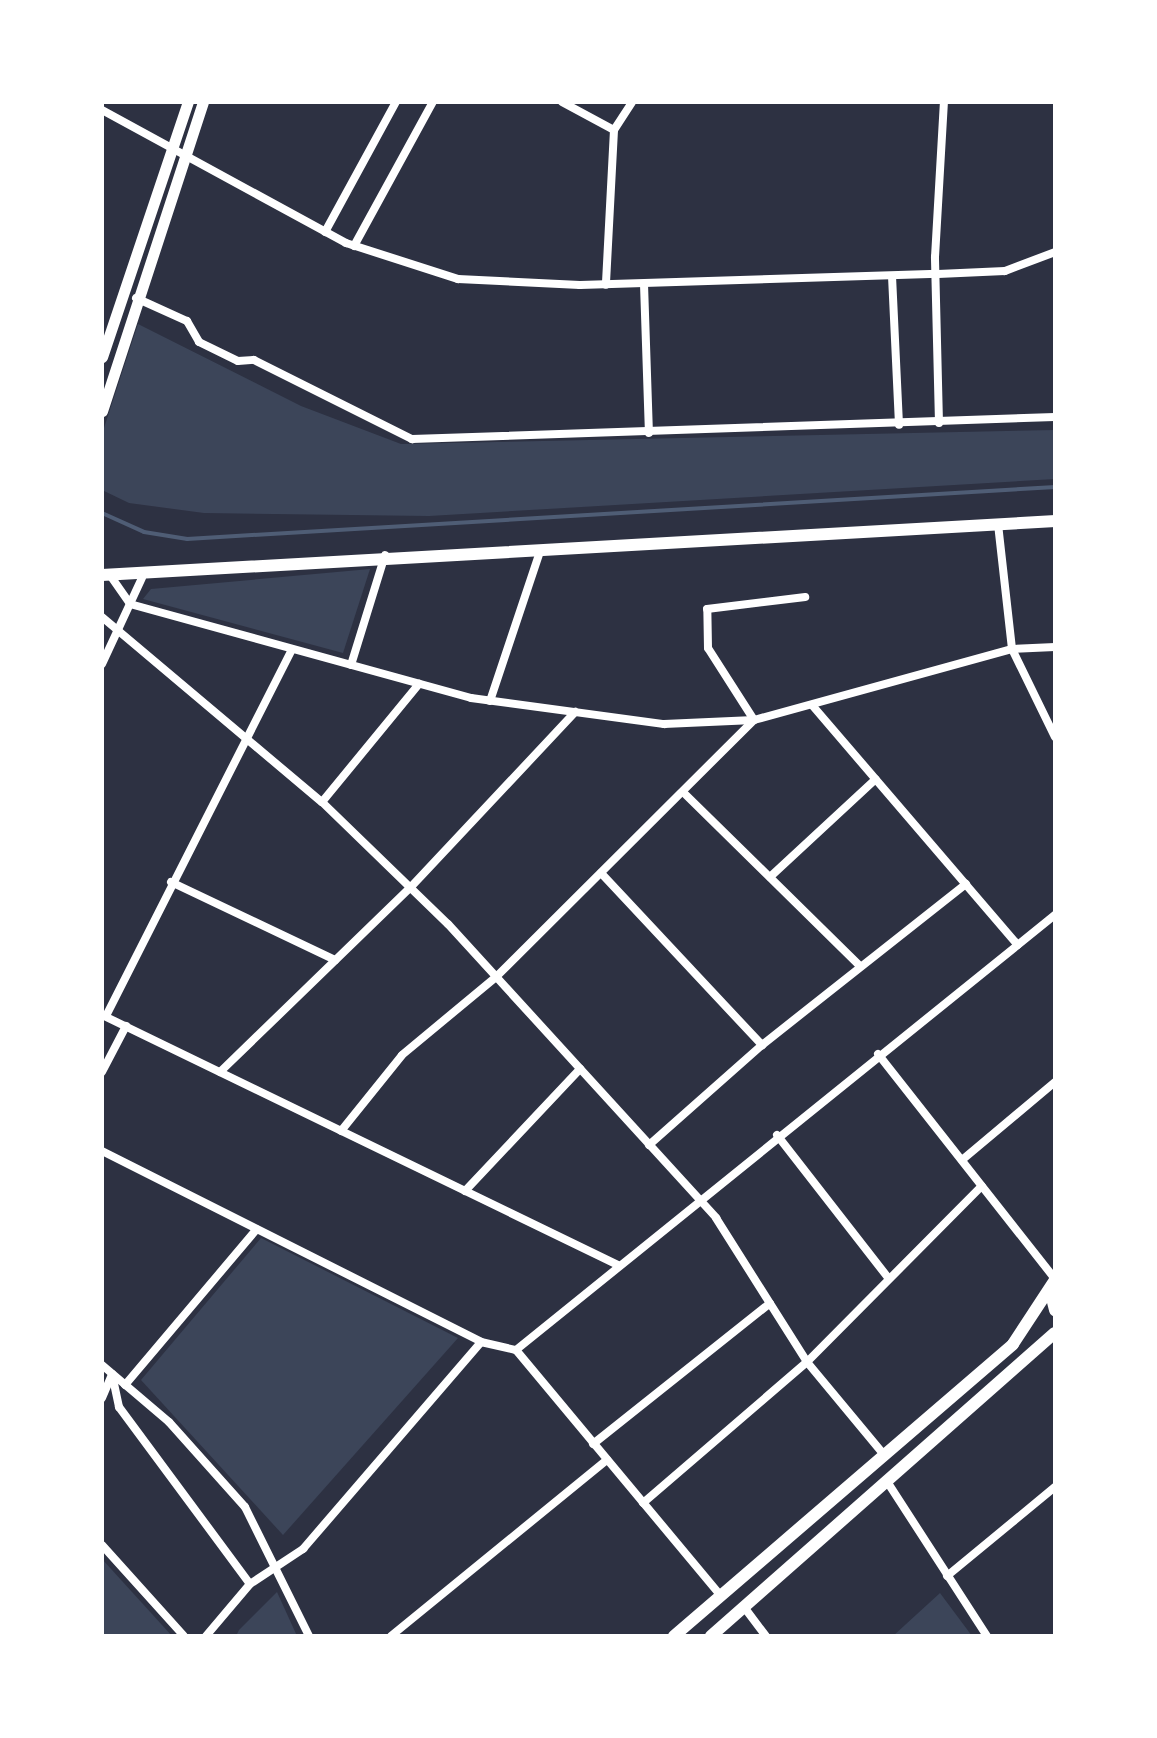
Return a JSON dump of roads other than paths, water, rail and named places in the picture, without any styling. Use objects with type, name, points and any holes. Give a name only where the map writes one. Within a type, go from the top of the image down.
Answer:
[{"type":"main road","points":[[105,578],[142,578],[385,554],[541,549],[1055,521]]},
{"type":"main road","points":[[1053,1283],[1055,1310]]},
{"type":"main road","points":[[674,1636],[1013,1344],[1053,1283]]},
{"type":"main road","points":[[711,1636],[1055,1333]]},
{"type":"street","points":[[102,357],[107,319],[188,102]]},
{"type":"street","points":[[102,411],[183,154],[203,102]]},
{"type":"street","points":[[325,232],[396,102]]},
{"type":"street","points":[[354,246],[433,102]]},
{"type":"street","points":[[562,102],[614,130]]},
{"type":"street","points":[[606,285],[614,130],[632,102]]},
{"type":"street","points":[[939,423],[938,274],[944,102]]},
{"type":"street","points":[[102,110],[354,246],[458,279],[606,285],[1005,271],[1055,252]]},
{"type":"street","points":[[892,276],[899,425]]},
{"type":"street","points":[[644,284],[649,433]]},
{"type":"street","points":[[136,298],[187,321],[199,342],[238,361],[254,360],[412,439],[899,425],[1055,417]]},
{"type":"street","points":[[998,524],[1012,649],[1055,737]]},
{"type":"street","points":[[490,701],[541,549]]},
{"type":"street","points":[[351,665],[385,554]]},
{"type":"street","points":[[105,578],[130,604],[419,684],[490,701],[664,724],[754,720],[1012,649],[1055,647]]},
{"type":"street","points":[[102,664],[142,578]]},
{"type":"street","points":[[754,720],[708,648],[707,609],[805,597]]},
{"type":"street","points":[[102,617],[322,802],[496,977],[698,1198],[807,1362],[885,1456]]},
{"type":"street","points":[[292,649],[243,734],[104,1016],[618,1265]]},
{"type":"street","points":[[322,802],[419,684]]},
{"type":"street","points":[[812,705],[1018,945]]},
{"type":"street","points":[[220,1072],[409,889],[575,712]]},
{"type":"street","points":[[341,1131],[402,1055],[496,977],[601,873],[686,795],[754,720]]},
{"type":"street","points":[[770,877],[876,779]]},
{"type":"street","points":[[686,795],[859,965]]},
{"type":"street","points":[[601,873],[762,1045]]},
{"type":"street","points":[[171,882],[335,960]]},
{"type":"street","points":[[649,1145],[859,965],[966,884]]},
{"type":"street","points":[[516,1350],[698,1198],[1055,915]]},
{"type":"street","points":[[102,1072],[126,1026]]},
{"type":"street","points":[[878,1054],[982,1186],[1053,1283]]},
{"type":"street","points":[[465,1191],[580,1069]]},
{"type":"street","points":[[962,1160],[1055,1082]]},
{"type":"street","points":[[777,1135],[889,1279]]},
{"type":"street","points":[[102,1151],[481,1342],[516,1350],[721,1596]]},
{"type":"street","points":[[643,1503],[807,1362],[982,1186]]},
{"type":"street","points":[[125,1385],[257,1229]]},
{"type":"street","points":[[593,1444],[770,1303]]},
{"type":"street","points":[[206,1636],[250,1584],[275,1562],[303,1549],[481,1342]]},
{"type":"street","points":[[102,1365],[245,1507],[275,1562],[309,1636]]},
{"type":"street","points":[[102,1398],[112,1374]]},
{"type":"street","points":[[112,1374],[119,1407],[250,1584]]},
{"type":"street","points":[[391,1636],[607,1460]]},
{"type":"street","points":[[888,1483],[987,1636]]},
{"type":"street","points":[[947,1576],[1055,1487]]},
{"type":"street","points":[[102,1545],[184,1636]]},
{"type":"street","points":[[744,1607],[766,1636]]},
{"type":"waterway","points":[[102,513],[144,532],[187,539],[1055,487]]}]
